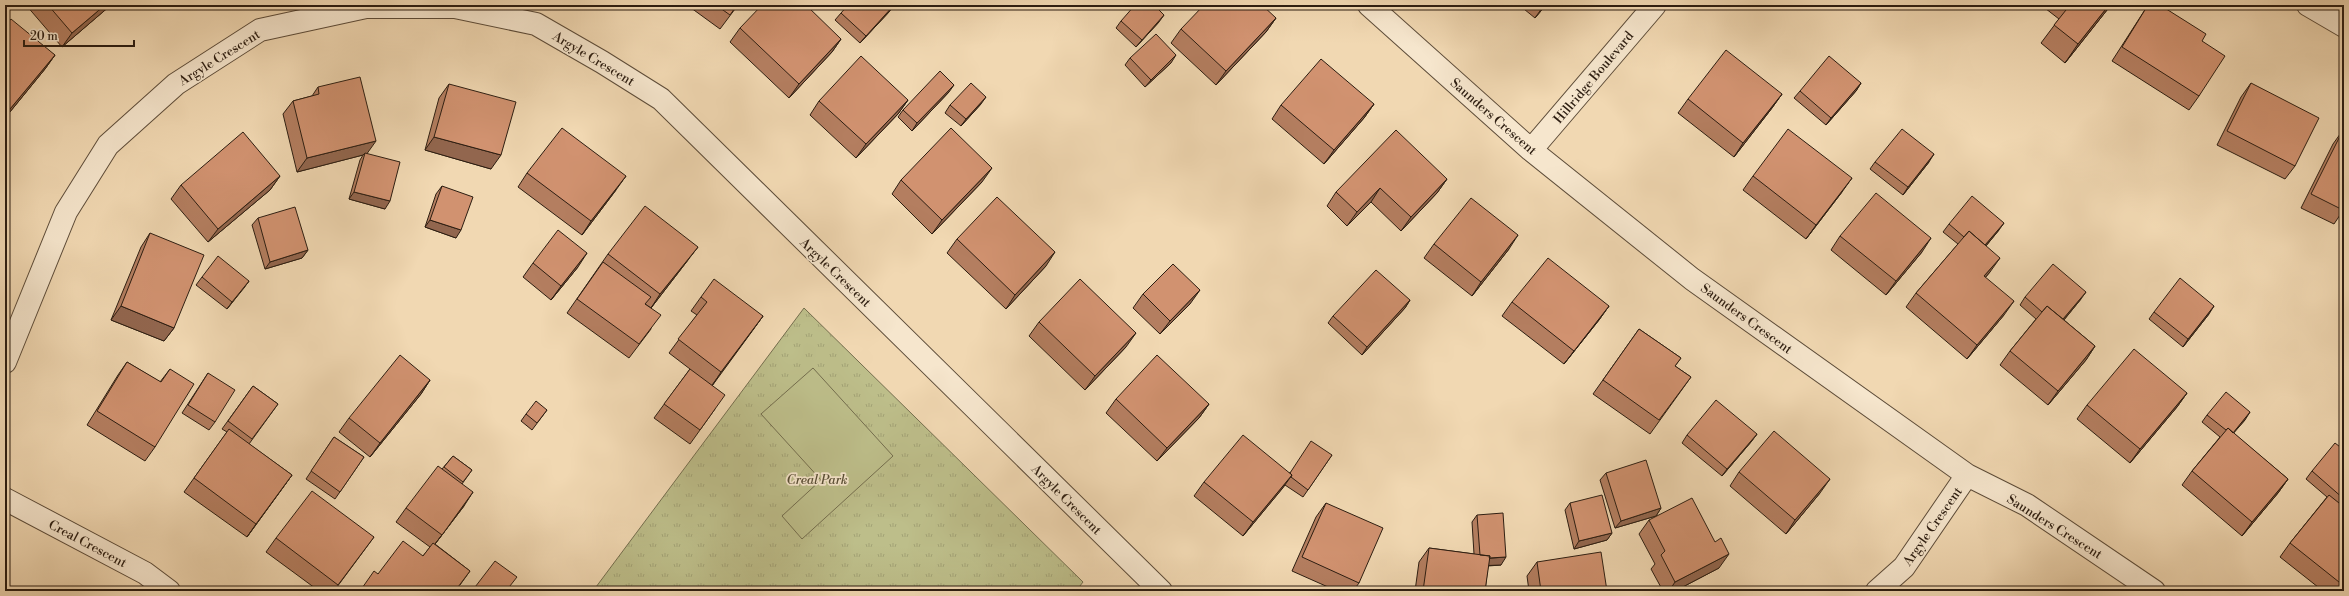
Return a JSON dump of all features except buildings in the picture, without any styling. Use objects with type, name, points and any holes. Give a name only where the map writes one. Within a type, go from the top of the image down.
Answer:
[{"type":"street","name":"Saunders Crescent","points":[[1369,5],[1532,150],[1692,279],[1967,475],[2027,505],[2154,591]]},
{"type":"street","name":"Hillridge Boulevard","points":[[1532,150],[1655,5]]},
{"type":"street","points":[[2308,5],[2344,26]]},
{"type":"street","name":"Argyle Crescent","points":[[5,362],[70,205],[108,145],[176,84],[260,30],[366,7],[455,7],[536,24],[602,62],[661,99],[1161,591]]},
{"type":"street","name":"Argyle Crescent","points":[[1877,591],[1904,568],[1967,475]]},
{"type":"street","name":"Creal Crescent","points":[[5,499],[145,573],[169,591]]},
{"type":"green space","name":"Creal Park","points":[[804,308],[1083,582],[1076,591],[593,591]]},
{"type":"green space","points":[[813,368],[893,456],[802,539],[782,516],[821,480],[761,414]]}]
